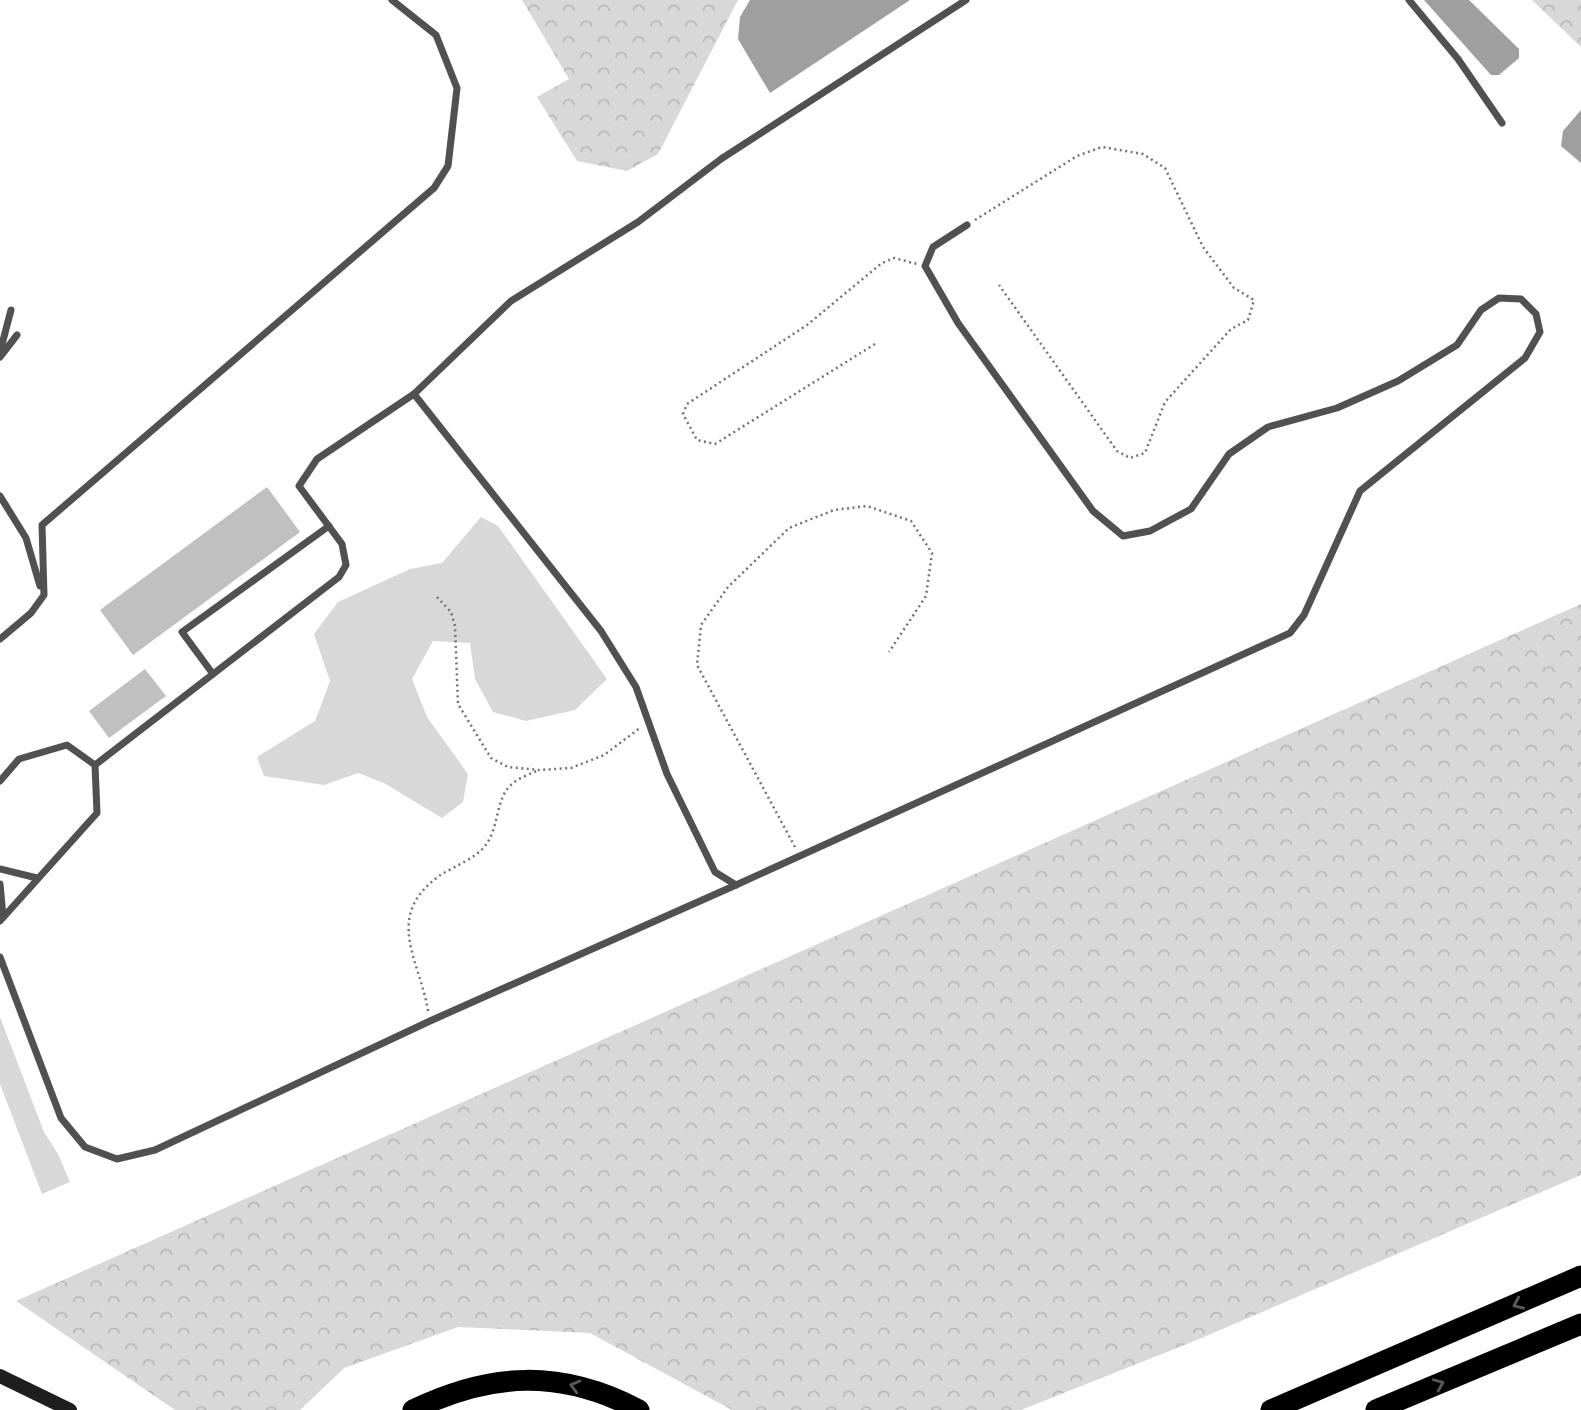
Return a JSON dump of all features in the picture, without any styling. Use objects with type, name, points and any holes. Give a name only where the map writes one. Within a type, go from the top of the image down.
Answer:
[{"type":"highway","points":[[1271,1410],[1581,1276]]},
{"type":"highway","points":[[1376,1410],[1581,1324]]},
{"type":"highway","points":[[413,1410],[438,1398],[485,1383],[518,1379],[579,1386],[639,1410]]},
{"type":"main road","points":[[0,1376],[70,1410]]},
{"type":"lane","points":[[0,639],[31,613],[44,596],[42,525],[434,188],[448,166],[457,88],[436,35],[392,0]]},
{"type":"lane","points":[[95,765],[339,577],[346,565],[342,544],[299,486],[317,459],[414,394],[512,301],[638,222],[721,159],[966,0]]},
{"type":"lane","points":[[1409,0],[1458,59],[1502,124]]},
{"type":"lane","points":[[0,957],[61,1118],[85,1147],[117,1159],[155,1150],[430,1021],[1290,633],[1304,615],[1360,491],[1525,358],[1540,332],[1536,314],[1521,299],[1499,298],[1481,310],[1457,345],[1398,381],[1349,402],[1268,427],[1229,454],[1191,509],[1150,531],[1123,536],[1093,511],[958,323],[925,266],[933,247],[967,225]]},
{"type":"lane","points":[[0,354],[11,310]]},
{"type":"lane","points":[[0,354],[17,335]]},
{"type":"lane","points":[[414,394],[601,631],[636,687],[667,774],[715,872],[736,885]]},
{"type":"lane","points":[[0,496],[26,538],[44,596]]},
{"type":"lane","points":[[213,674],[183,632],[329,526]]},
{"type":"lane","points":[[0,781],[19,759],[67,745],[95,765]]},
{"type":"lane","points":[[2,919],[97,813],[95,765]]},
{"type":"lane","points":[[0,869],[37,878]]},
{"type":"lane","points":[[0,884],[2,919]]},
{"type":"path","points":[[967,225],[1077,156],[1102,147],[1143,154],[1165,169],[1203,247],[1234,288],[1254,300],[1248,320],[1231,329],[1166,402],[1144,453],[1130,458],[1117,451],[999,285]]},
{"type":"path","points":[[875,344],[715,444],[697,440],[683,414],[687,404],[807,325],[882,263],[894,258],[925,266]]},
{"type":"path","points":[[800,856],[697,665],[701,625],[729,587],[789,528],[834,510],[867,506],[911,521],[932,553],[926,596],[889,652]]},
{"type":"path","points":[[437,597],[452,612],[455,626],[458,704],[491,758],[508,767],[539,770],[571,768],[604,755],[649,722]]},
{"type":"path","points":[[430,1021],[425,990],[409,948],[408,925],[415,900],[437,878],[485,847],[495,830],[498,809],[510,785],[539,770]]},
{"type":"green space","points":[[522,0],[738,0],[658,154],[627,171],[577,161],[537,97],[569,79]]},
{"type":"green space","points":[[1532,0],[1581,0],[1581,47]]},
{"type":"green space","points":[[481,517],[498,526],[607,679],[575,710],[526,721],[493,712],[475,679],[470,643],[433,641],[412,679],[427,717],[468,774],[463,802],[442,818],[384,783],[358,773],[324,785],[264,776],[257,757],[315,721],[330,681],[314,634],[338,602],[410,569],[442,563]]},
{"type":"green space","points":[[1581,604],[1581,1175],[1192,1342],[1021,1410],[732,1410],[590,1333],[458,1327],[344,1368],[300,1410],[175,1410],[16,1301]]},
{"type":"green space","points":[[0,1017],[44,1132],[58,1154],[70,1182],[42,1194],[0,1084]]},
{"type":"shaded area","points":[[750,0],[910,0],[770,93],[738,39],[740,17]]},
{"type":"shaded area","points":[[1424,0],[1469,0],[1519,49],[1519,58],[1499,75],[1491,75]]},
{"type":"shaded area","points":[[1581,110],[1581,163],[1561,146],[1563,131]]},
{"type":"building","points":[[267,487],[300,532],[133,655],[100,610]]},
{"type":"building","points":[[145,669],[166,696],[109,738],[89,711]]}]
